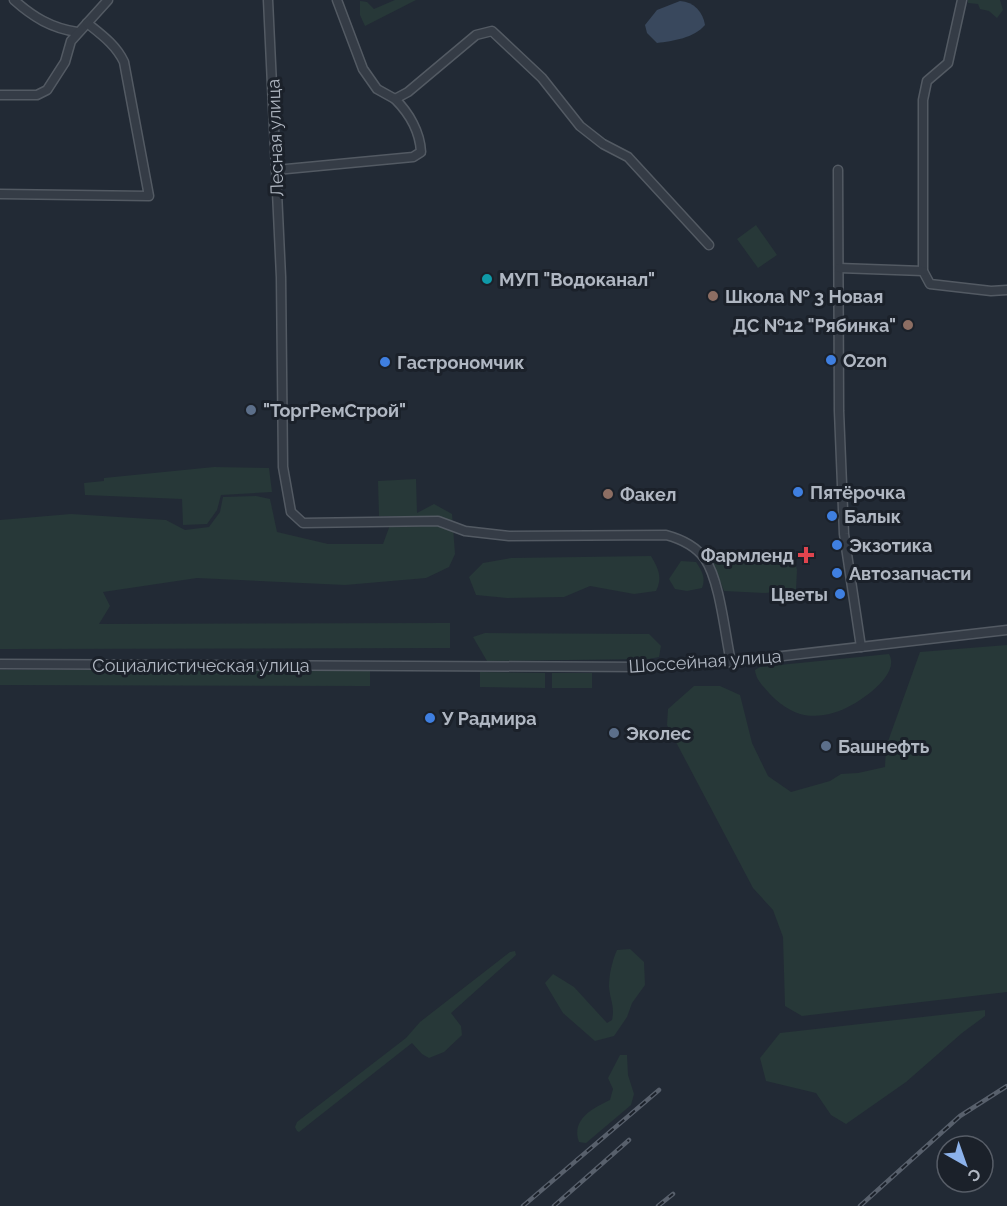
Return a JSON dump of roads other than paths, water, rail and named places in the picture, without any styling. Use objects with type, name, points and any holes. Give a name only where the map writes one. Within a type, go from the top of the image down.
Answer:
[{"type":"street","points":[[14,0],[43,22],[62,30],[77,32]]},
{"type":"street","points":[[0,95],[44,93],[60,72],[71,41],[77,32],[108,0]]},
{"type":"street","name":"Лесная улица","points":[[267,0],[281,277],[283,467],[291,512],[303,523],[438,521],[465,531],[509,536],[666,535],[686,541],[705,559],[714,581],[731,662]]},
{"type":"street","points":[[276,170],[413,157],[421,152],[420,141],[406,111],[395,99],[377,89],[363,69],[337,0]]},
{"type":"street","points":[[962,0],[948,63],[927,81],[923,100],[923,271],[930,284],[991,291],[1007,290]]},
{"type":"street","points":[[0,194],[149,196],[124,62],[112,43],[87,24]]},
{"type":"street","points":[[395,99],[408,92],[476,35],[492,31],[542,78],[580,126],[603,144],[628,157],[709,244]]},
{"type":"street","points":[[838,170],[839,411],[844,534],[861,647]]},
{"type":"street","points":[[839,268],[923,271]]},
{"type":"street","name":"Шоссейная улица","points":[[401,665],[644,667],[731,662],[1007,630]]},
{"type":"street","name":"Социалистическая улица","points":[[0,664],[401,665]]},
{"type":"water","points":[[680,1],[690,3],[697,8],[705,25],[689,36],[657,43],[647,33],[645,25],[657,10]]},
{"type":"railway","points":[[860,1206],[960,1116],[1007,1086]]},
{"type":"railway","points":[[523,1206],[659,1090]]},
{"type":"railway","points":[[554,1206],[629,1140]]},
{"type":"railway","points":[[658,1206],[673,1194]]},
{"type":"place","name":"МУП \"Водоканал\"","points":[[487,279]]},
{"type":"place","name":"Школа № 3 Новая","points":[[713,296]]},
{"type":"place","name":"ДС №12 \"Рябинка\"","points":[[908,325]]},
{"type":"place","name":"Ozon","points":[[831,360]]},
{"type":"place","name":"Гастрономчик","points":[[385,362]]},
{"type":"place","name":"\"ТоргРемСтрой\"","points":[[251,410]]},
{"type":"place","name":"Пятёрочка","points":[[798,492]]},
{"type":"place","name":"Факел","points":[[608,494]]},
{"type":"place","name":"Балык","points":[[832,516]]},
{"type":"place","name":"Экзотика","points":[[837,545]]},
{"type":"place","name":"Фармленд","points":[[806,555]]},
{"type":"place","name":"Автозапчасти","points":[[837,573]]},
{"type":"place","name":"Цветы","points":[[840,594]]},
{"type":"place","name":"У Радмира","points":[[430,718]]},
{"type":"place","name":"Эколес","points":[[614,733]]},
{"type":"place","name":"Башнефть","points":[[826,746]]}]
